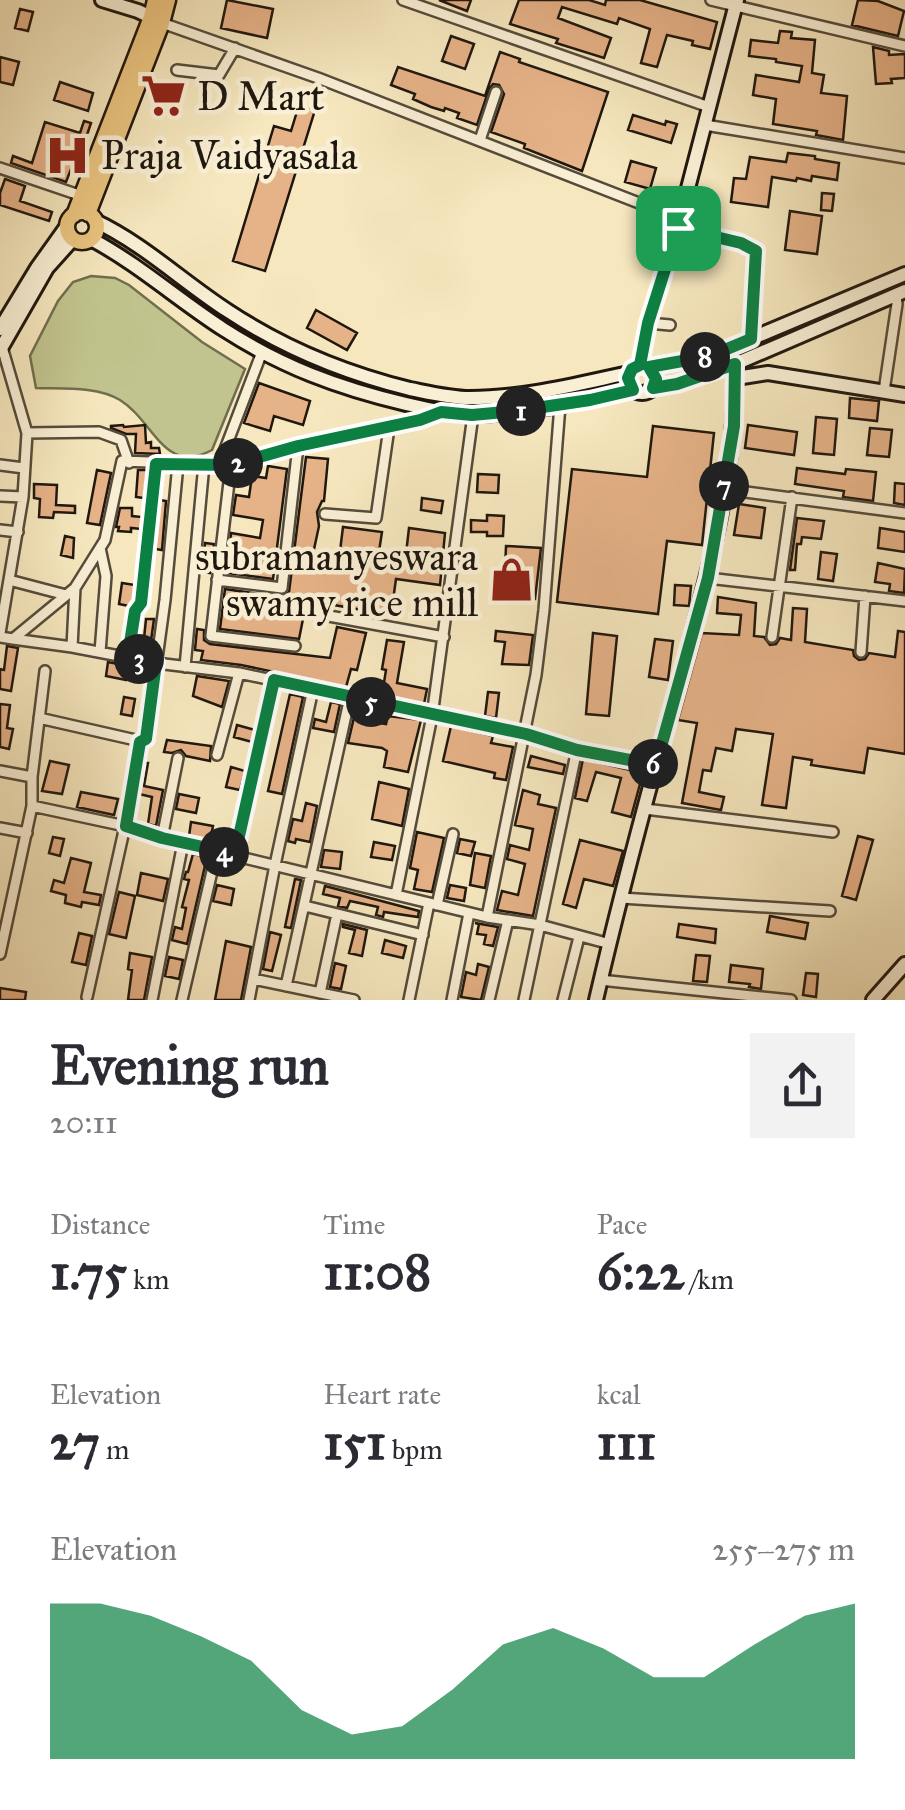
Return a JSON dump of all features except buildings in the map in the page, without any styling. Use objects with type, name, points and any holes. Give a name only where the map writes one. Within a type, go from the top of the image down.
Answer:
[{"type":"main road","points":[[80,223],[156,20],[155,0]]},
{"type":"main road","points":[[80,223],[82,196],[168,0]]},
{"type":"main road","points":[[80,223],[96,231],[91,239]]},
{"type":"street","points":[[102,0],[138,10],[480,140],[679,223],[741,243],[756,251],[751,339]]},
{"type":"street","points":[[402,0],[710,107]]},
{"type":"street","points":[[711,0],[905,46]]},
{"type":"street","points":[[633,390],[628,382],[639,368],[736,3]]},
{"type":"street","points":[[177,70],[219,75],[235,48]]},
{"type":"street","points":[[480,140],[496,92]]},
{"type":"street","points":[[705,124],[905,158]]},
{"type":"street","points":[[0,168],[82,196]]},
{"type":"street","points":[[0,329],[37,268],[80,223]]},
{"type":"street","points":[[80,223],[47,268],[1,347],[28,433],[23,498],[3,595],[0,635],[274,680],[656,765]]},
{"type":"street","points":[[80,223],[143,249],[238,318],[302,352],[372,379],[466,398],[520,395],[710,356],[905,274]]},
{"type":"street","points":[[91,239],[262,352],[358,393],[472,415],[560,405],[633,390],[646,393],[653,388],[735,371],[900,293]]},
{"type":"street","points":[[884,391],[900,293]]},
{"type":"street","points":[[648,323],[670,325]]},
{"type":"street","points":[[219,464],[262,352]]},
{"type":"street","points":[[639,368],[656,379],[653,388]]},
{"type":"street","points":[[735,371],[905,395]]},
{"type":"street","points":[[596,1000],[708,578],[734,426],[735,371]]},
{"type":"street","points":[[487,917],[536,674],[560,405]]},
{"type":"street","points":[[12,639],[71,592],[106,540],[122,461],[231,465],[441,412]]},
{"type":"street","points":[[396,895],[432,716],[472,415]]},
{"type":"street","points":[[325,514],[376,518],[389,428]]},
{"type":"street","points":[[28,433],[99,432],[121,440],[129,462]]},
{"type":"street","points":[[217,580],[282,588],[298,446]]},
{"type":"street","points":[[128,656],[135,611],[141,603],[156,464]]},
{"type":"street","points":[[39,718],[140,742],[146,739],[178,464]]},
{"type":"street","points":[[185,667],[204,464]]},
{"type":"street","points":[[0,465],[24,468]]},
{"type":"street","points":[[231,465],[211,636],[294,646]]},
{"type":"street","points":[[723,489],[905,512]]},
{"type":"street","points":[[0,496],[23,498]]},
{"type":"street","points":[[772,637],[792,498]]},
{"type":"street","points":[[0,530],[18,532]]},
{"type":"street","points":[[100,548],[106,576],[100,652]]},
{"type":"street","points":[[708,578],[905,601]]},
{"type":"street","points":[[9,580],[71,592]]},
{"type":"street","points":[[71,592],[72,647]]},
{"type":"street","points":[[861,652],[865,596]]},
{"type":"street","points":[[307,612],[444,636]]},
{"type":"street","points":[[0,954],[3,922],[32,806],[45,671]]},
{"type":"street","points":[[217,755],[238,673]]},
{"type":"street","points":[[235,854],[274,680]]},
{"type":"street","points":[[249,1000],[313,689]]},
{"type":"street","points":[[286,986],[350,697]]},
{"type":"street","points":[[88,997],[126,826],[140,742]]},
{"type":"street","points":[[524,1000],[577,750]]},
{"type":"street","points":[[162,838],[178,758]]},
{"type":"street","points":[[0,771],[32,776]]},
{"type":"street","points":[[32,806],[126,826],[312,876],[610,944]]},
{"type":"street","points":[[644,808],[833,832]]},
{"type":"street","points":[[0,828],[27,832]]},
{"type":"street","points":[[409,1000],[422,935],[453,834]]},
{"type":"street","points":[[152,1000],[184,843]]},
{"type":"street","points":[[182,1000],[217,850]]},
{"type":"street","points":[[621,898],[830,911]]},
{"type":"street","points":[[305,906],[422,935]]},
{"type":"street","points":[[452,1000],[469,912]]},
{"type":"street","points":[[320,993],[337,914]]},
{"type":"street","points":[[489,1000],[508,920]]},
{"type":"street","points":[[563,1000],[579,936]]},
{"type":"street","points":[[873,1000],[905,964]]},
{"type":"street","points":[[253,980],[354,1000]]},
{"type":"street","points":[[600,980],[791,1000]]},
{"type":"green space","points":[[91,276],[115,278],[129,285],[202,342],[245,369],[212,450],[196,456],[171,451],[132,409],[101,392],[36,388],[30,356],[58,301],[73,282]]},
{"type":"place","name":"D Mart","points":[[164,96]]},
{"type":"place","name":"Praja Vaidyasala","points":[[68,155]]},
{"type":"place","name":"subramanyeswara swamy rice mill","points":[[511,579]]},
{"type":"route","points":[[678,228],[741,243],[756,251],[751,339],[710,356],[649,367],[656,379],[653,388],[735,364],[736,378],[734,426],[708,578],[656,765],[274,680],[235,854],[126,826],[140,742],[146,739],[156,663],[128,656],[135,611],[141,603],[156,464],[231,465],[441,412],[472,415],[516,411],[633,390],[628,378],[632,369],[640,365],[648,323],[678,228]]}]
